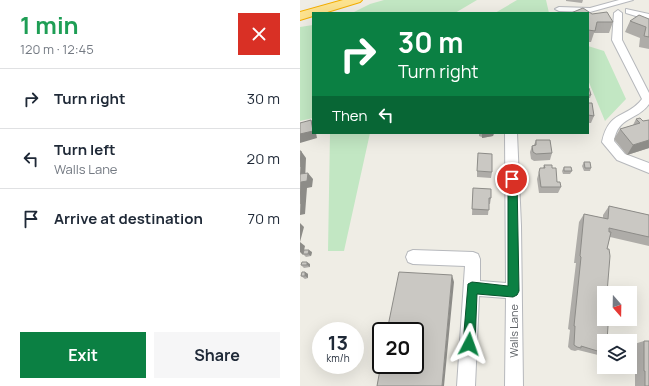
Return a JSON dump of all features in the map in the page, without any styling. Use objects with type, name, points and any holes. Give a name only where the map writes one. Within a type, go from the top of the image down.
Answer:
[{"type":"highway","points":[[300,11],[339,0]]},
{"type":"highway","points":[[314,12],[356,0]]},
{"type":"highway","points":[[300,16],[312,13]]},
{"type":"street","points":[[619,8],[630,0],[643,8],[649,8]]},
{"type":"street","points":[[619,8],[617,40],[647,99],[644,104],[624,115],[614,125],[609,134],[608,142],[621,157],[649,168]]},
{"type":"street","points":[[559,9],[590,10],[619,8],[649,17]]},
{"type":"street","name":"Walls Lane","points":[[511,134],[514,226],[514,386]]},
{"type":"street","points":[[413,258],[473,259],[466,386]]},
{"type":"street","points":[[472,288],[513,291]]},
{"type":"green space","points":[[384,0],[477,0],[457,12],[354,12],[370,4]]},
{"type":"green space","points":[[517,0],[546,0],[549,12],[497,12]]},
{"type":"green space","points":[[312,25],[312,118],[300,121],[300,27]]},
{"type":"green space","points":[[589,46],[604,51],[626,99],[605,121],[589,82]]},
{"type":"green space","points":[[330,134],[370,134],[344,251],[328,251]]},
{"type":"building","points":[[583,8],[589,12],[573,12]]},
{"type":"building","points":[[589,12],[592,14],[607,12],[613,22],[597,22],[595,31],[589,30]]},
{"type":"building","points":[[639,15],[649,19],[649,37],[644,36],[646,27],[630,21]]},
{"type":"building","points":[[589,103],[592,103],[594,116],[589,115]]},
{"type":"building","points":[[640,118],[643,121],[649,120],[649,140],[633,145],[620,129],[640,123],[636,119]]},
{"type":"building","points":[[311,120],[312,131],[300,134],[300,123]]},
{"type":"building","points":[[536,140],[550,140],[552,153],[536,154],[533,152],[532,146],[536,145]]},
{"type":"building","points":[[478,153],[492,154],[492,172],[477,171]]},
{"type":"building","points":[[584,162],[590,162],[591,168],[585,168]]},
{"type":"building","points":[[544,165],[552,165],[552,168],[556,168],[557,182],[560,182],[561,187],[541,187],[539,172],[540,168],[545,168]]},
{"type":"building","points":[[564,167],[571,167],[572,171],[564,171]]},
{"type":"building","points":[[308,173],[307,181],[301,182],[300,204],[300,174]]},
{"type":"building","points":[[473,188],[491,189],[489,210],[472,209]]},
{"type":"building","points":[[609,206],[649,215],[649,237],[609,228],[609,232],[611,232],[607,249],[609,249],[610,256],[608,286],[597,286],[597,326],[608,326],[607,334],[597,334],[597,351],[574,345],[574,326],[584,214],[608,219]]},
{"type":"building","points":[[304,250],[309,250],[308,254],[303,254]]},
{"type":"building","points":[[302,262],[307,262],[307,265],[301,265]]},
{"type":"building","points":[[302,272],[305,272],[305,276],[301,276]]},
{"type":"building","points":[[399,272],[452,275],[442,386],[377,386],[379,374],[424,374],[424,322],[389,322]]},
{"type":"building","points":[[644,341],[649,341],[649,386],[645,386]]},
{"type":"route","points":[[469,344],[472,288],[513,291],[514,226],[512,179]]}]
